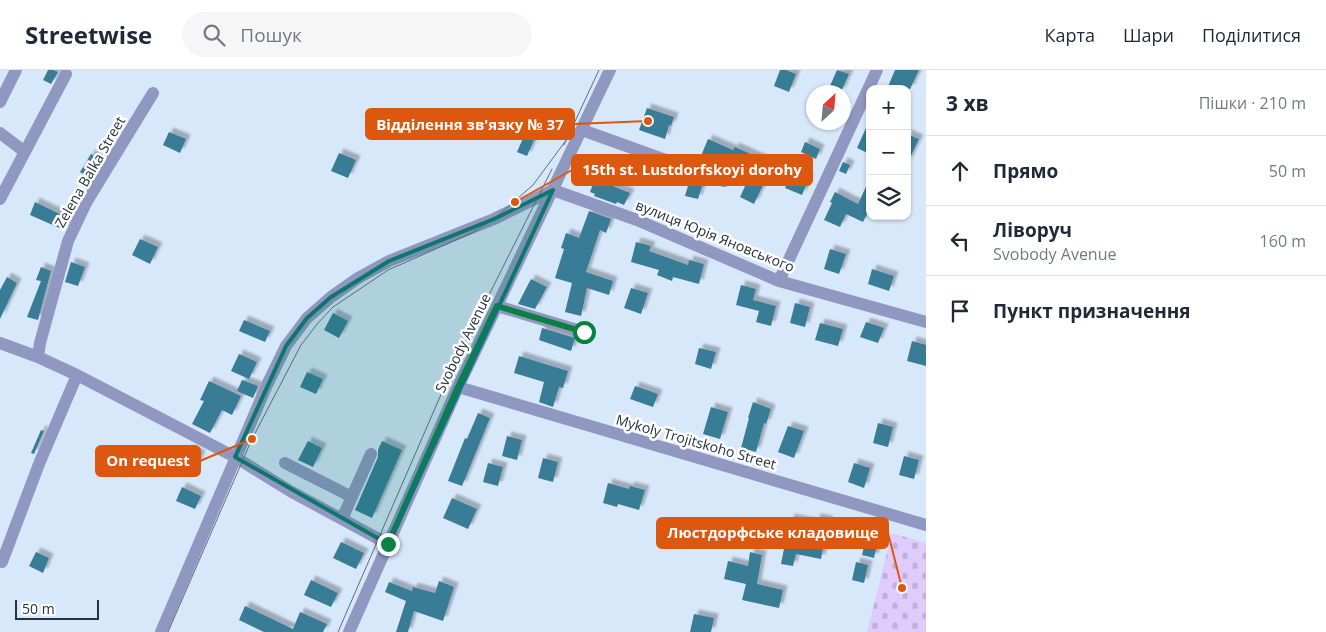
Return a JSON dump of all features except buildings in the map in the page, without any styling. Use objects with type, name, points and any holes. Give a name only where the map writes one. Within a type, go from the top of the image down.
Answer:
[{"type":"street","points":[[0,102],[16,70]]},
{"type":"street","name":"Svobody Avenue","points":[[349,632],[458,387],[610,70]]},
{"type":"street","points":[[779,280],[877,70]]},
{"type":"street","points":[[0,199],[66,74]]},
{"type":"street","name":"Zelena Balka Street","points":[[38,357],[40,343],[68,240],[87,201],[153,93]]},
{"type":"street","points":[[582,130],[724,181]]},
{"type":"street","points":[[0,133],[25,152]]},
{"type":"street","points":[[161,632],[267,385],[286,346],[307,318],[331,297],[358,278],[389,261],[494,219],[552,190]]},
{"type":"street","name":"вулиця Юрія Яновського","points":[[552,190],[637,220],[779,280],[926,322]]},
{"type":"street","points":[[497,306],[584,332]]},
{"type":"street","points":[[0,343],[38,357],[77,375],[235,457],[290,491],[388,544]]},
{"type":"street","points":[[2,562],[38,464],[77,375]]},
{"type":"street","name":"Mykoly Trojitskoho Street","points":[[458,387],[926,525]]},
{"type":"street","points":[[342,519],[371,454]]},
{"type":"street","points":[[285,463],[352,497]]},
{"type":"highlighted area","points":[[553,190],[388,544],[235,457],[286,346],[307,318],[331,297],[389,261],[494,219]]},
{"type":"green space","points":[[892,533],[926,543],[926,632],[867,632]]},
{"type":"tram line","points":[[564,145],[599,70]]},
{"type":"tram line","points":[[168,632],[252,439],[301,345],[318,323],[333,307],[388,270],[472,233],[494,219],[533,185],[567,139]]},
{"type":"tram line","points":[[338,632],[452,369],[552,169]]},
{"type":"place","name":"Відділення зв'язку № 37","points":[[648,121]]},
{"type":"place","name":"15th st. Lustdorfskoyi dorohy","points":[[515,202]]},
{"type":"place","name":"On request","points":[[252,439]]},
{"type":"place","name":"Люстдорфське кладовище","points":[[902,588]]},
{"type":"route","points":[[388,544],[458,387],[497,306],[584,332]]}]
